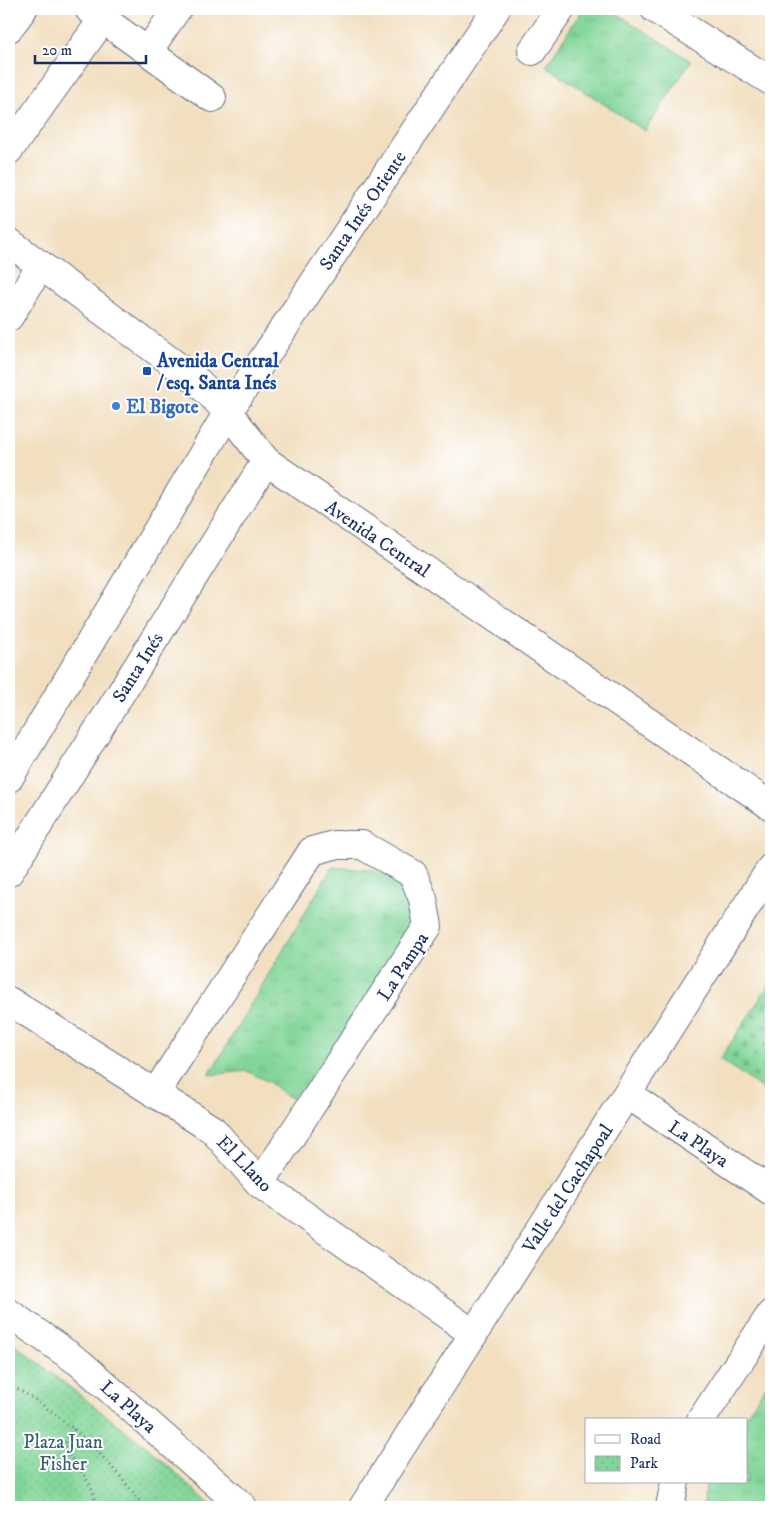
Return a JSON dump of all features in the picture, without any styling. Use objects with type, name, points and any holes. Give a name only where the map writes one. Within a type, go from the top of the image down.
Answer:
[{"type":"street","points":[[9,28],[23,9]]},
{"type":"street","points":[[148,51],[177,9]]},
{"type":"street","name":"Santa Inés Oriente","points":[[228,412],[496,9]]},
{"type":"street","points":[[532,51],[561,9]]},
{"type":"street","points":[[655,9],[771,81]]},
{"type":"street","points":[[9,150],[96,14],[212,98]]},
{"type":"street","name":"Avenida Central","points":[[9,242],[196,380],[228,412],[266,461],[771,806]]},
{"type":"street","points":[[9,317],[41,266]]},
{"type":"street","points":[[12,765],[228,412]]},
{"type":"street","name":"Santa Inés","points":[[9,872],[266,461]]},
{"type":"street","name":"La Pampa","points":[[155,1094],[312,851],[334,845],[362,844],[413,874],[423,898],[428,926],[260,1184]]},
{"type":"street","name":"Valle del Cachapoal","points":[[363,1507],[771,868]]},
{"type":"street","name":"El Llano","points":[[9,1001],[213,1130],[260,1184],[474,1334]]},
{"type":"street","name":"La Playa","points":[[627,1094],[771,1191]]},
{"type":"street","name":"La Playa","points":[[9,1313],[80,1363],[243,1507]]},
{"type":"street","points":[[702,1418],[771,1314]]},
{"type":"street","points":[[670,1507],[675,1484]]},
{"type":"path","points":[[9,1384],[40,1403],[74,1429],[117,1472],[144,1507]]},
{"type":"path","points":[[74,1429],[65,1442],[65,1449],[91,1487],[95,1502],[94,1507]]},
{"type":"path","points":[[9,1500],[15,1507]]},
{"type":"green space","points":[[583,9],[610,9],[691,61],[645,131],[546,66]]},
{"type":"green space","points":[[332,867],[370,870],[401,880],[414,916],[405,951],[305,1105],[284,1094],[269,1082],[247,1071],[209,1075]]},
{"type":"green space","points":[[771,982],[771,1095],[720,1059]]},
{"type":"green space","name":"Plaza Juan Fisher","points":[[9,1340],[148,1448],[213,1507],[9,1507]]},
{"type":"green space","points":[[771,1378],[771,1507],[704,1507],[705,1484],[748,1484],[748,1418],[744,1418]]},
{"type":"place","name":"Avenida Central / esq. Santa Inés","points":[[147,371]]},
{"type":"place","name":"El Bigote","points":[[116,406]]}]
